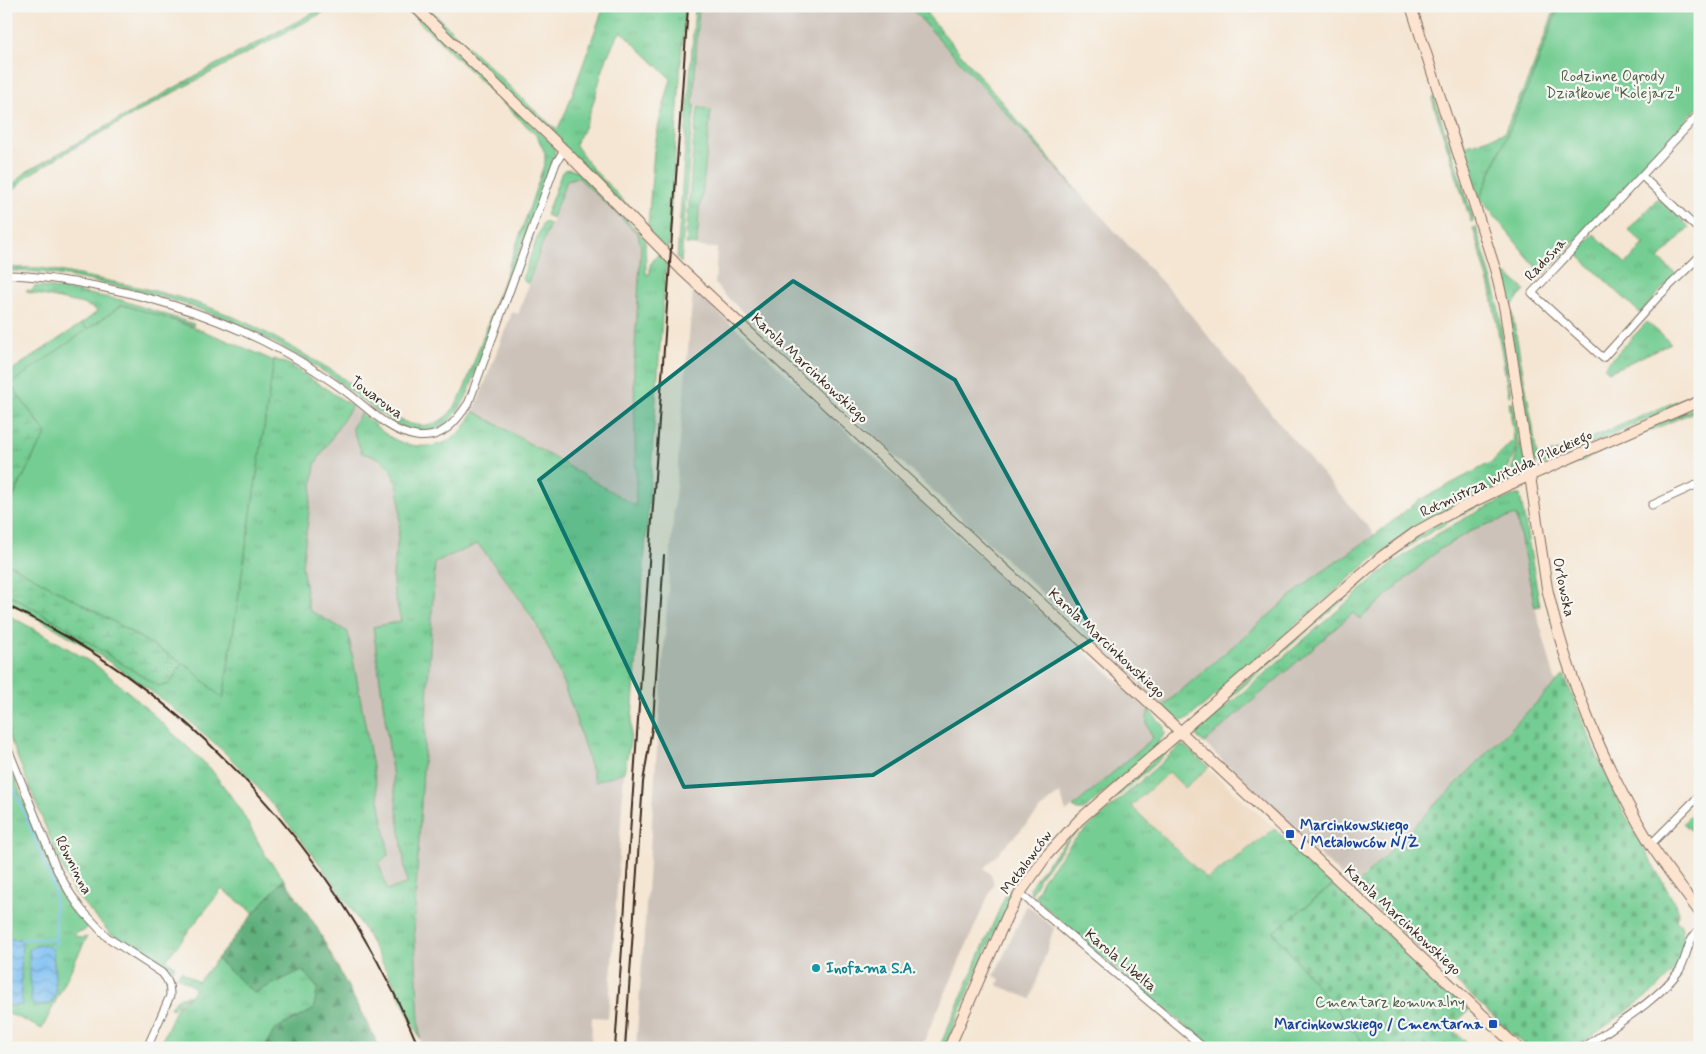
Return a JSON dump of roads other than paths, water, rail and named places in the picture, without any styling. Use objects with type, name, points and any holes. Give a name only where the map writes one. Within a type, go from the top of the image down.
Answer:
[{"type":"street","name":"Karola Marcinkowskiego","points":[[414,6],[564,150],[674,262],[1518,1048]]},
{"type":"street","name":"Orłowska","points":[[1411,6],[1496,272],[1505,311],[1529,476],[1552,610],[1574,682],[1607,759],[1651,844],[1700,913]]},
{"type":"street","name":"Radosna","points":[[1700,113],[1532,293],[1603,358],[1700,256]]},
{"type":"street","name":"Towarowa","points":[[6,274],[50,279],[120,291],[175,306],[219,321],[264,342],[307,366],[349,394],[394,428],[409,435],[429,436],[440,434],[452,426],[469,402],[556,163],[564,150]]},
{"type":"street","points":[[1642,176],[1700,231]]},
{"type":"street","name":"Rotmistrza Witolda Pileckiego","points":[[1180,732],[1381,557],[1416,532],[1454,511],[1529,476],[1700,401]]},
{"type":"street","points":[[1652,505],[1697,484],[1700,491]]},
{"type":"street","name":"Metalowców","points":[[949,1048],[1000,930],[1020,893],[1047,855],[1079,820],[1180,732]]},
{"type":"street","name":"Równinna","points":[[6,744],[58,870],[70,893],[81,909],[107,937],[162,973],[168,980],[170,996],[147,1048]]},
{"type":"street","points":[[1651,844],[1700,795]]},
{"type":"street","name":"Karola Libelta","points":[[1020,893],[1204,1048]]},
{"type":"street","points":[[1583,1048],[1658,994],[1680,970],[1690,942],[1700,930]]},
{"type":"water","points":[[6,939],[20,939],[22,941],[22,1005],[6,1006]]},
{"type":"water","points":[[44,944],[53,950],[56,993],[51,1004],[34,1006],[31,1000],[29,950]]},
{"type":"waterway","points":[[6,769],[54,887],[56,942],[50,948]]},
{"type":"waterway","points":[[21,940],[55,939]]},
{"type":"railway","points":[[615,1048],[688,6]]},
{"type":"railway","points":[[625,1048],[643,782],[653,722],[664,555]]},
{"type":"railway","points":[[6,605],[74,641],[138,684],[198,734],[253,789],[303,848],[348,912],[387,979],[419,1048]]},
{"type":"place","name":"Marcinkowskiego / Metalowców N/Ż","points":[[1290,834]]},
{"type":"place","name":"Inofama S.A.","points":[[816,968]]},
{"type":"place","name":"Marcinkowskiego / Cmentarna","points":[[1493,1024]]},
{"type":"park label","name":"Rodzinne Ogrody Działkowe \"Kolejarz\"","points":[[1613,84]]},
{"type":"park label","name":"Cmentarz komunalny","points":[[1390,1002]]}]
